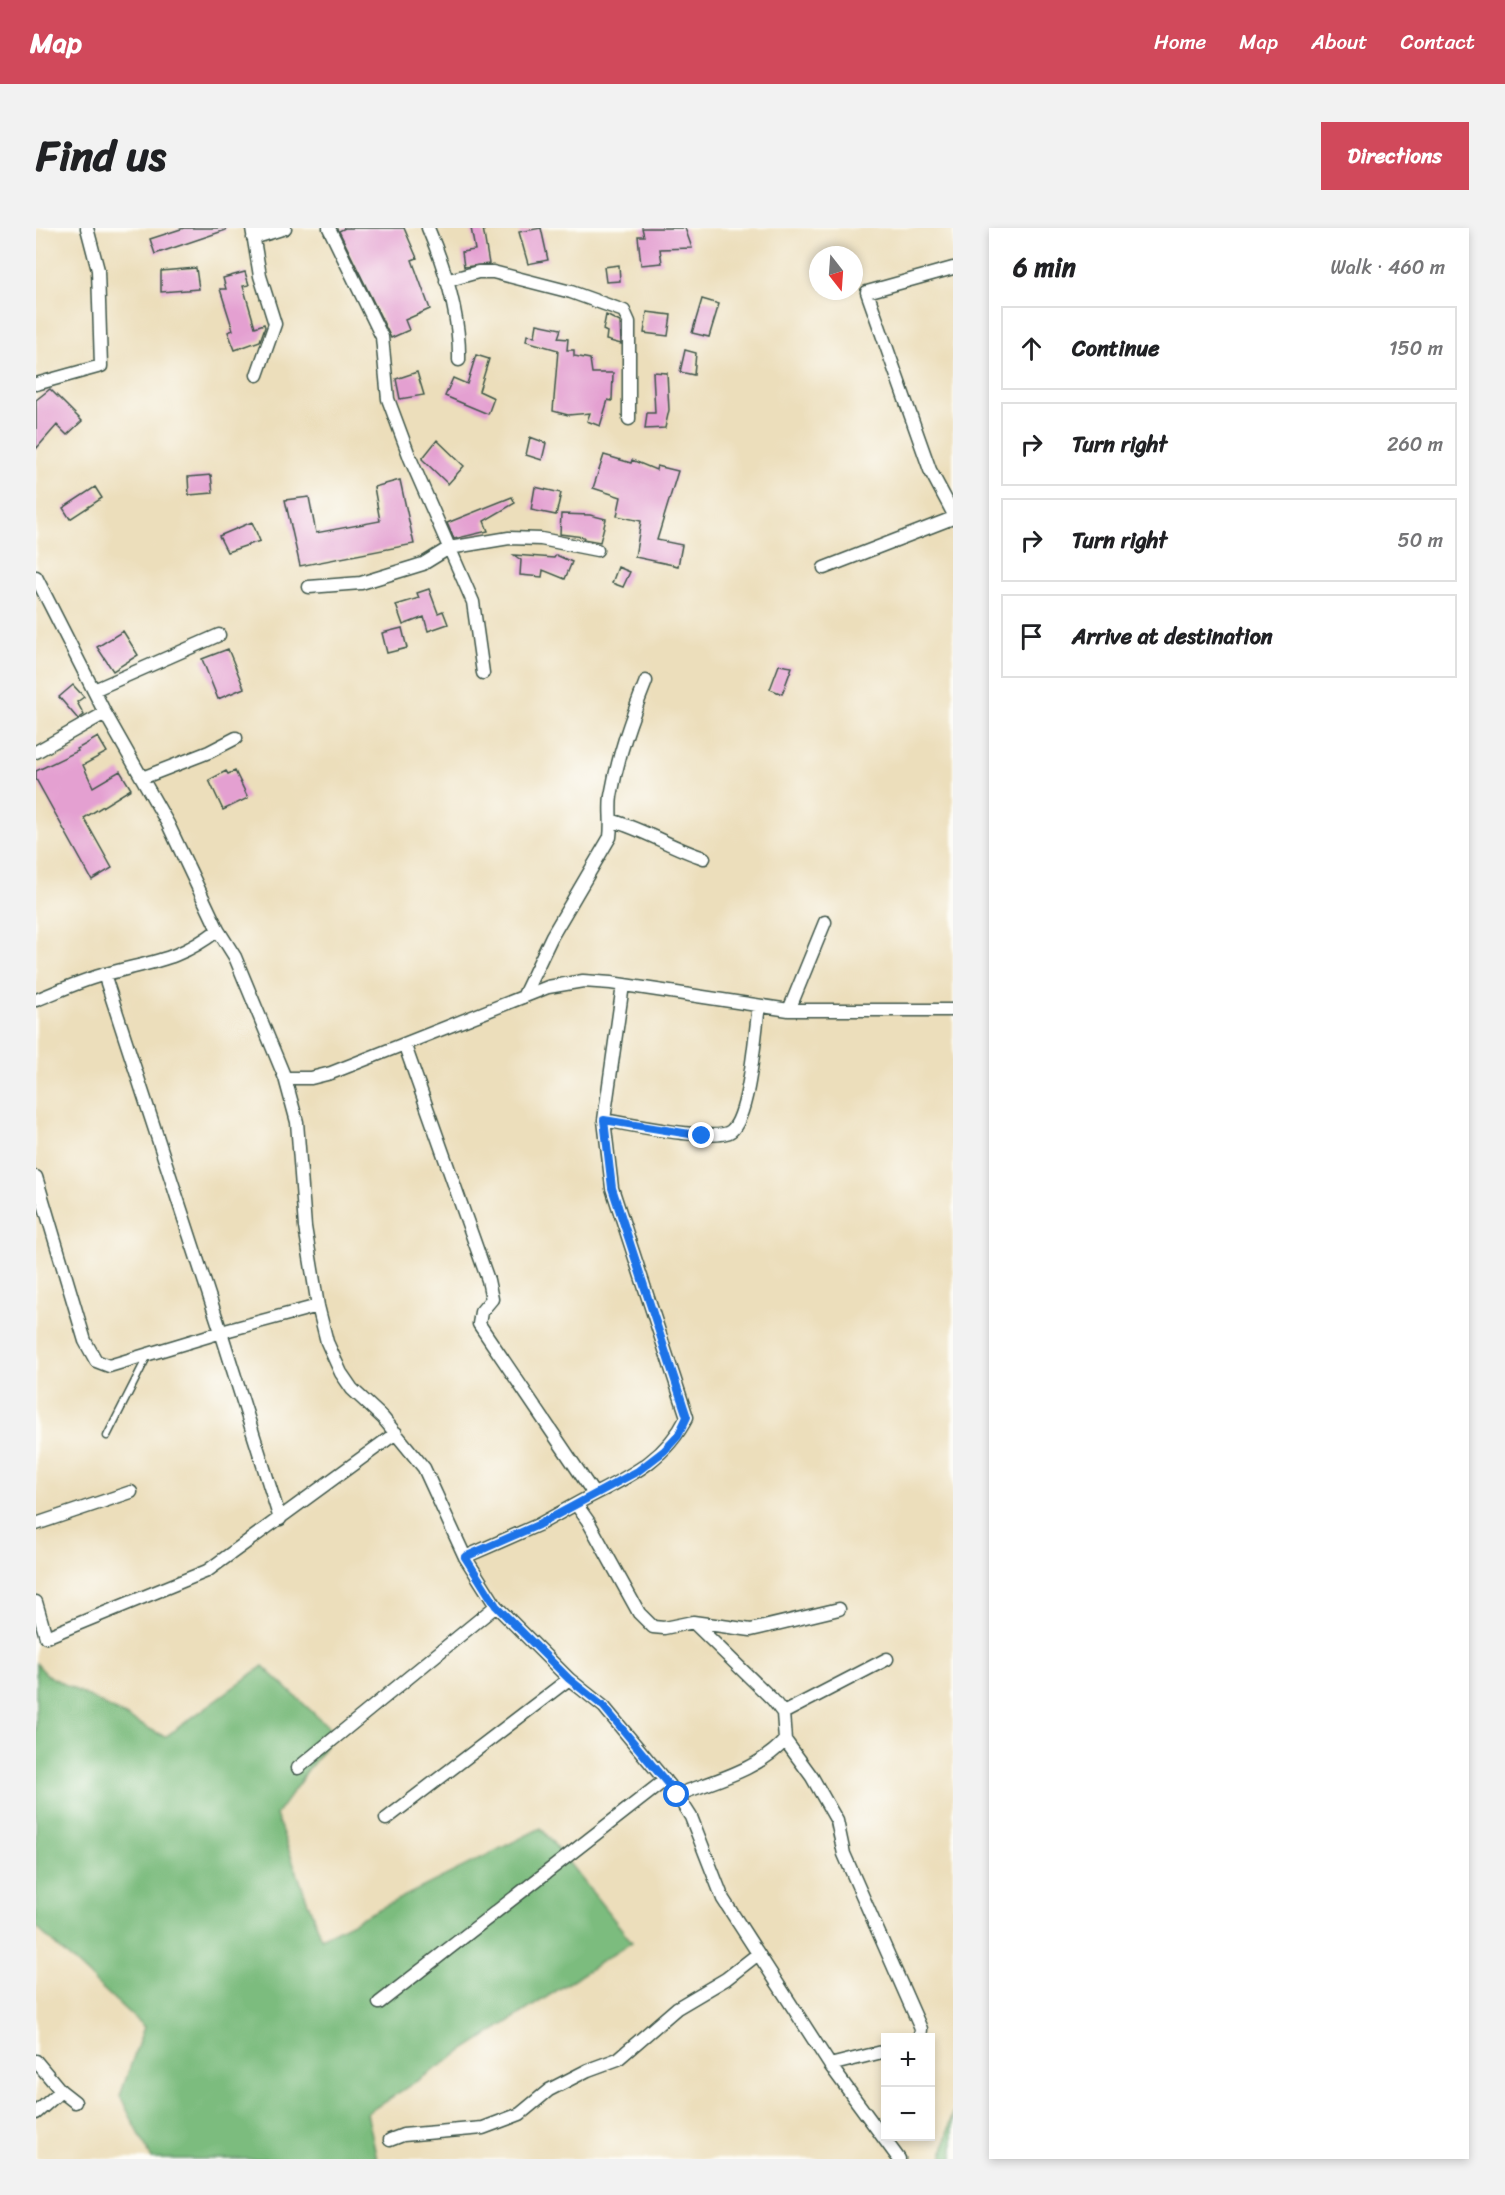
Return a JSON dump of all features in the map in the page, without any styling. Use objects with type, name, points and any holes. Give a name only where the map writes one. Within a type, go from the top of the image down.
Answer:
[{"type":"street","points":[[36,384],[101,366],[98,270],[87,228]]},
{"type":"street","points":[[257,375],[275,324],[260,276],[253,233],[285,228]]},
{"type":"street","points":[[329,228],[382,337],[388,399],[473,602],[483,673]]},
{"type":"street","points":[[428,228],[441,258],[459,335],[459,360]]},
{"type":"street","points":[[953,268],[867,292],[930,470],[953,513]]},
{"type":"street","points":[[446,281],[478,272],[493,272],[571,292],[624,311],[629,322],[629,419]]},
{"type":"street","points":[[824,568],[953,518]]},
{"type":"street","points":[[309,587],[361,583],[423,564],[449,548],[509,538],[541,539],[597,550]]},
{"type":"street","points":[[36,576],[105,713],[168,824],[218,930],[235,957],[285,1078],[297,1122],[305,1227],[318,1306],[327,1342],[341,1373],[352,1389],[396,1433],[424,1468],[465,1557],[496,1606],[569,1679],[604,1707],[677,1795],[691,1817],[716,1886],[830,2065],[900,2159]]},
{"type":"street","points":[[94,690],[219,635]]},
{"type":"street","points":[[523,997],[552,936],[610,837],[613,821],[610,800],[623,740],[646,681]]},
{"type":"street","points":[[36,752],[105,713]]},
{"type":"street","points":[[142,778],[209,752],[236,738]]},
{"type":"street","points":[[613,821],[641,829],[664,843],[704,858]]},
{"type":"street","points":[[789,1010],[825,922]]},
{"type":"street","points":[[36,1000],[104,974],[175,957],[198,946],[218,930]]},
{"type":"street","points":[[104,974],[280,1519]]},
{"type":"street","points":[[285,1078],[310,1078],[331,1073],[405,1046],[523,997],[565,983],[583,981],[789,1010],[953,1010]]},
{"type":"street","points":[[465,1557],[538,1525],[638,1471],[664,1451],[678,1436],[687,1417],[612,1188],[604,1120],[623,985]]},
{"type":"street","points":[[604,1120],[702,1136],[719,1136],[730,1132],[740,1121],[750,1076],[759,1006]]},
{"type":"street","points":[[405,1046],[488,1280],[492,1299],[481,1312],[479,1324],[594,1494]]},
{"type":"street","points":[[36,1177],[85,1341],[96,1361],[109,1366],[318,1306]]},
{"type":"street","points":[[36,1602],[46,1637],[207,1571],[396,1433]]},
{"type":"street","points":[[36,1524],[131,1492]]},
{"type":"street","points":[[576,1504],[646,1622],[653,1627],[664,1628],[693,1622],[752,1630],[839,1609]]},
{"type":"street","points":[[298,1768],[496,1606]]},
{"type":"street","points":[[693,1622],[773,1700],[783,1713],[785,1740],[812,1777],[837,1821],[844,1854],[921,2029],[920,2033]]},
{"type":"street","points":[[783,1713],[887,1659]]},
{"type":"street","points":[[386,1819],[569,1679]]},
{"type":"street","points":[[677,1795],[728,1775],[773,1753],[785,1740]]},
{"type":"street","points":[[379,2003],[665,1780]]},
{"type":"street","points":[[390,2140],[403,2135],[483,2128],[520,2114],[549,2090],[588,2070],[618,2059],[677,2008],[726,1979],[758,1954]]},
{"type":"street","points":[[830,2065],[881,2052]]},
{"type":"street","points":[[36,2061],[61,2091],[75,2102]]},
{"type":"street","points":[[36,2114],[61,2091]]},
{"type":"lane","points":[[107,1436],[148,1354]]},
{"type":"green space","points":[[36,1663],[47,1675],[165,1737],[263,1666],[335,1733],[276,1815],[321,1938],[541,1828],[632,1942],[367,2113],[377,2159],[152,2159],[120,2096],[144,2027],[36,1927]]},
{"type":"green space","points":[[953,2112],[953,2159],[942,2159]]},
{"type":"building","points":[[184,228],[226,228],[226,230],[155,254],[150,239]]},
{"type":"building","points":[[345,228],[404,228],[417,258],[412,260],[430,309],[405,320],[409,330],[391,338],[339,231]]},
{"type":"building","points":[[471,228],[483,228],[489,264],[464,267],[462,252],[475,250]]},
{"type":"building","points":[[541,228],[548,260],[528,264],[519,232]]},
{"type":"building","points":[[642,228],[685,228],[692,248],[660,249],[662,263],[641,265],[638,236],[644,236]]},
{"type":"building","points":[[619,265],[620,281],[606,282],[604,267]]},
{"type":"building","points":[[196,268],[199,289],[161,292],[161,271]]},
{"type":"building","points":[[245,272],[249,285],[243,286],[255,327],[264,324],[265,327],[260,341],[235,350],[228,332],[233,330],[220,289],[226,289],[223,278]]},
{"type":"building","points":[[702,299],[719,304],[709,337],[692,333]]},
{"type":"building","points":[[647,312],[671,315],[668,336],[644,333]]},
{"type":"building","points":[[606,315],[620,322],[621,344],[606,340],[607,332],[603,330]]},
{"type":"building","points":[[537,324],[561,329],[558,338],[568,339],[567,350],[574,350],[574,356],[590,359],[592,373],[613,373],[612,401],[608,400],[600,426],[587,421],[590,413],[568,415],[553,411],[558,350],[526,341],[527,335],[535,336]]},
{"type":"building","points":[[685,350],[696,353],[694,375],[680,372]]},
{"type":"building","points":[[476,355],[489,359],[479,391],[494,398],[488,414],[445,396],[453,378],[467,384]]},
{"type":"building","points":[[417,372],[424,395],[400,399],[396,379]]},
{"type":"building","points":[[653,372],[667,373],[669,410],[665,428],[645,429],[647,413],[655,413]]},
{"type":"building","points":[[50,389],[82,421],[67,435],[57,425],[36,449],[36,400]]},
{"type":"building","points":[[530,437],[546,443],[542,460],[526,455]]},
{"type":"building","points":[[437,440],[464,466],[448,484],[422,459]]},
{"type":"building","points":[[604,455],[631,463],[632,460],[656,470],[657,466],[678,471],[657,540],[682,545],[678,566],[635,557],[641,521],[617,516],[621,497],[593,488]]},
{"type":"building","points":[[211,475],[213,493],[189,495],[188,477]]},
{"type":"building","points":[[400,480],[414,544],[300,566],[285,500],[309,497],[316,533],[380,521],[374,487]]},
{"type":"building","points":[[95,487],[102,498],[70,519],[63,508]]},
{"type":"building","points":[[535,487],[561,493],[556,515],[531,510]]},
{"type":"building","points":[[512,497],[515,503],[484,521],[488,531],[454,539],[447,523]]},
{"type":"building","points":[[561,514],[590,515],[606,519],[600,542],[560,534]]},
{"type":"building","points":[[252,522],[260,541],[227,552],[219,536]]},
{"type":"building","points":[[514,555],[554,558],[556,555],[572,562],[565,579],[543,570],[542,577],[520,575],[521,560]]},
{"type":"building","points":[[618,567],[630,572],[623,587],[612,583]]},
{"type":"building","points":[[429,589],[438,613],[443,611],[448,624],[428,631],[424,617],[403,625],[396,605],[419,598],[417,593]]},
{"type":"building","points":[[402,628],[407,648],[387,653],[382,633]]},
{"type":"building","points":[[123,631],[138,655],[113,671],[97,647]]},
{"type":"building","points":[[228,649],[244,688],[218,699],[202,659]]},
{"type":"building","points":[[779,665],[792,667],[782,694],[770,689]]},
{"type":"building","points":[[73,685],[84,697],[77,702],[84,715],[78,719],[59,697]]},
{"type":"building","points":[[98,737],[107,752],[83,765],[93,787],[120,771],[131,789],[84,818],[112,868],[92,880],[36,779],[36,771],[78,751],[77,749]]},
{"type":"building","points":[[226,771],[228,774],[235,771],[248,798],[223,810],[209,780]]},
{"type":"route","points":[[677,1795],[604,1707],[569,1679],[496,1606],[465,1557],[538,1525],[638,1471],[664,1451],[678,1436],[687,1417],[612,1188],[607,1161],[604,1120],[702,1136]]}]
